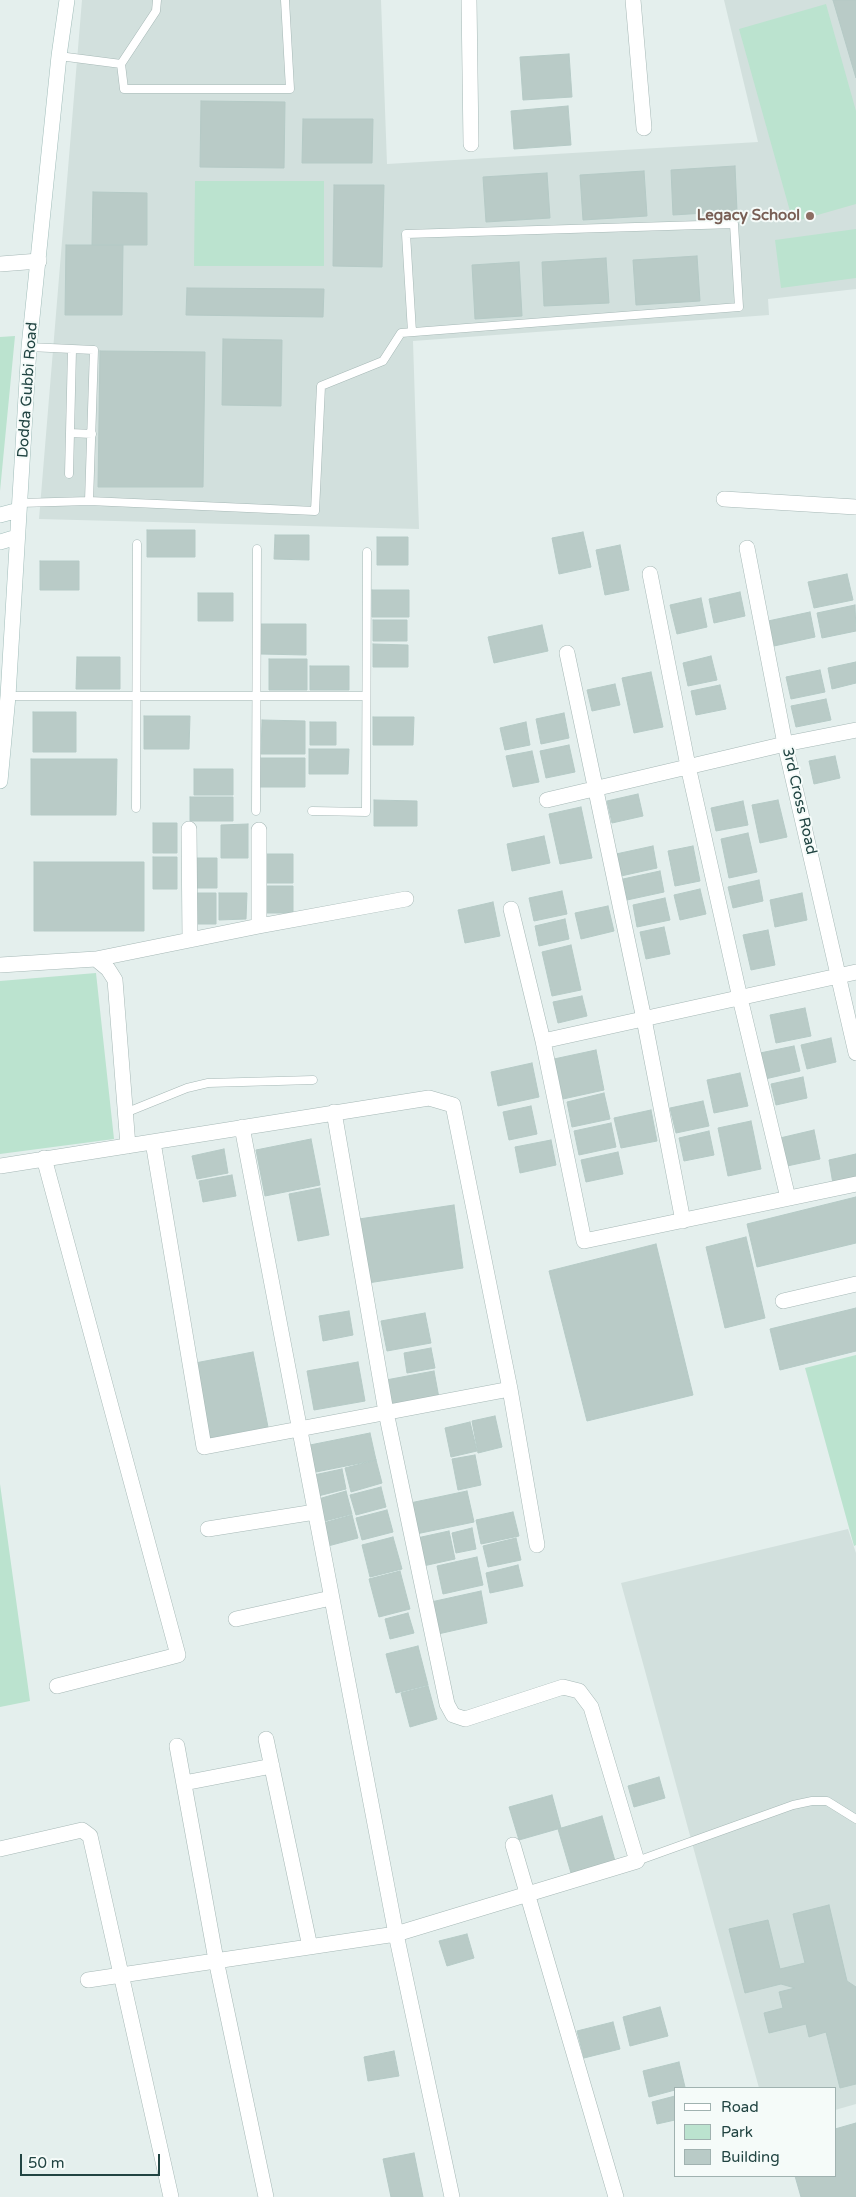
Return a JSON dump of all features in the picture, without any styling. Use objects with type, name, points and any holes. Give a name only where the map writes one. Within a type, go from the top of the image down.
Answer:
[{"type":"street","name":"Dodda Gubbi Road","points":[[0,782],[8,696],[29,347],[59,56],[67,0]]},
{"type":"street","points":[[469,0],[471,144]]},
{"type":"street","points":[[633,0],[644,128]]},
{"type":"street","points":[[0,264],[39,261]]},
{"type":"street","points":[[724,499],[856,507]]},
{"type":"street","points":[[0,515],[20,506]]},
{"type":"street","points":[[0,542],[17,537]]},
{"type":"street","name":"3rd Cross Road","points":[[747,548],[786,744],[856,1053]]},
{"type":"street","points":[[650,574],[688,766],[740,998],[788,1198]]},
{"type":"street","points":[[567,653],[597,788],[683,1221]]},
{"type":"street","points":[[547,800],[688,766],[856,730]]},
{"type":"street","points":[[189,829],[190,940]]},
{"type":"street","points":[[259,830],[259,926]]},
{"type":"street","points":[[0,965],[96,959],[406,899]]},
{"type":"street","points":[[511,909],[543,1041],[584,1241],[856,1184]]},
{"type":"street","points":[[96,959],[108,969],[116,980],[124,1114],[128,1146]]},
{"type":"street","points":[[543,1041],[856,972]]},
{"type":"street","points":[[0,1166],[429,1098],[453,1105],[510,1389],[537,1545]]},
{"type":"street","points":[[88,1980],[396,1934],[637,1861],[591,1707],[579,1691],[563,1687],[465,1719],[453,1715],[447,1704],[386,1412],[334,1112]]},
{"type":"street","points":[[242,1127],[396,1934],[452,2197]]},
{"type":"street","points":[[153,1142],[204,1447],[510,1389]]},
{"type":"street","points":[[44,1158],[178,1655],[57,1686]]},
{"type":"street","points":[[783,1301],[856,1284]]},
{"type":"street","points":[[208,1530],[315,1512]]},
{"type":"street","points":[[236,1619],[331,1598]]},
{"type":"street","points":[[266,1739],[310,1947]]},
{"type":"street","points":[[177,1746],[216,1960],[266,2197]]},
{"type":"street","points":[[184,1783],[272,1766]]},
{"type":"street","points":[[0,1849],[82,1830],[88,1832],[90,1836],[171,2197]]},
{"type":"street","points":[[513,1845],[529,1894],[616,2197]]},
{"type":"lane","points":[[157,0],[156,11],[121,64],[124,89],[290,89],[285,0]]},
{"type":"lane","points":[[59,56],[121,64]]},
{"type":"lane","points":[[20,506],[89,501],[315,511],[322,386],[383,362],[401,333],[739,307],[734,224],[406,234],[412,332]]},
{"type":"lane","points":[[29,347],[94,350],[89,501]]},
{"type":"lane","points":[[69,474],[72,350]]},
{"type":"lane","points":[[70,433],[92,434]]},
{"type":"lane","points":[[136,544],[136,808]]},
{"type":"lane","points":[[256,811],[257,549]]},
{"type":"lane","points":[[312,811],[366,812],[367,552]]},
{"type":"lane","points":[[8,696],[366,696]]},
{"type":"lane","points":[[124,1114],[187,1088],[208,1083],[313,1080]]},
{"type":"lane","points":[[637,1861],[793,1805],[812,1801],[826,1801],[856,1819]]},
{"type":"shaded area","points":[[82,0],[381,0],[387,164],[758,142],[724,0],[856,0],[856,289],[768,299],[769,315],[413,341],[419,529],[39,519]]},
{"type":"shaded area","points":[[848,1529],[856,1553],[856,2104],[836,2110],[836,2087],[759,2087],[621,1583]]},
{"type":"green space","points":[[826,4],[856,111],[856,204],[793,222],[739,29]]},
{"type":"green space","points":[[195,181],[324,181],[324,266],[194,266]]},
{"type":"green space","points":[[856,229],[856,278],[781,288],[775,240]]},
{"type":"green space","points":[[15,336],[0,491],[0,337]]},
{"type":"green space","points":[[96,973],[114,1139],[0,1154],[0,981]]},
{"type":"green space","points":[[856,1355],[856,1545],[854,1546],[805,1368]]},
{"type":"green space","points":[[0,1484],[30,1701],[0,1707]]},
{"type":"building","points":[[833,0],[856,0],[856,78]]},
{"type":"building","points":[[569,54],[572,97],[523,100],[520,57]]},
{"type":"building","points":[[201,101],[285,102],[284,168],[200,167]]},
{"type":"building","points":[[568,106],[571,145],[514,149],[511,111]]},
{"type":"building","points":[[303,119],[373,119],[372,163],[302,163]]},
{"type":"building","points":[[735,166],[737,211],[673,215],[671,170]]},
{"type":"building","points":[[644,171],[647,216],[583,220],[580,175]]},
{"type":"building","points":[[547,173],[550,218],[486,222],[483,177]]},
{"type":"building","points":[[334,185],[384,185],[382,267],[333,266]]},
{"type":"building","points":[[93,192],[147,193],[147,245],[92,245]]},
{"type":"building","points":[[66,245],[123,245],[122,315],[65,315]]},
{"type":"building","points":[[697,256],[700,301],[636,305],[633,260]]},
{"type":"building","points":[[606,258],[609,303],[544,306],[542,262]]},
{"type":"building","points":[[519,262],[522,316],[475,319],[472,265]]},
{"type":"building","points":[[187,288],[324,289],[323,317],[186,315]]},
{"type":"building","points":[[223,339],[282,340],[281,406],[222,405]]},
{"type":"building","points":[[100,351],[205,352],[203,487],[98,487]]},
{"type":"building","points":[[147,530],[195,530],[195,557],[147,557]]},
{"type":"building","points":[[583,532],[591,567],[559,574],[552,538]]},
{"type":"building","points":[[275,535],[309,535],[309,560],[274,559]]},
{"type":"building","points":[[377,537],[408,537],[408,565],[377,565]]},
{"type":"building","points":[[620,545],[629,590],[605,595],[596,550]]},
{"type":"building","points":[[40,561],[79,561],[79,590],[40,590]]},
{"type":"building","points":[[847,574],[853,600],[814,608],[808,582]]},
{"type":"building","points":[[372,590],[409,590],[409,617],[372,617]]},
{"type":"building","points":[[740,592],[745,616],[714,623],[709,599]]},
{"type":"building","points":[[198,593],[233,593],[233,621],[198,621]]},
{"type":"building","points":[[701,598],[707,627],[677,634],[670,605]]},
{"type":"building","points":[[855,605],[856,631],[822,638],[817,613]]},
{"type":"building","points":[[810,612],[815,637],[774,646],[768,621]]},
{"type":"building","points":[[373,620],[407,620],[407,641],[373,641]]},
{"type":"building","points":[[260,624],[306,624],[306,655],[260,654]]},
{"type":"building","points":[[542,625],[548,651],[494,663],[488,637]]},
{"type":"building","points":[[373,644],[408,645],[408,667],[373,667]]},
{"type":"building","points":[[711,656],[717,680],[688,686],[683,663]]},
{"type":"building","points":[[77,657],[120,657],[120,689],[76,689]]},
{"type":"building","points":[[269,659],[307,659],[307,690],[269,690]]},
{"type":"building","points":[[856,662],[856,683],[832,689],[828,668]]},
{"type":"building","points":[[310,666],[349,666],[349,690],[310,690]]},
{"type":"building","points":[[820,670],[825,692],[791,699],[786,677]]},
{"type":"building","points":[[651,672],[663,727],[634,733],[622,678]]},
{"type":"building","points":[[615,684],[620,705],[592,711],[587,690]]},
{"type":"building","points":[[720,685],[726,709],[696,715],[691,691]]},
{"type":"building","points":[[826,699],[831,720],[796,727],[791,706]]},
{"type":"building","points":[[33,712],[76,712],[76,752],[33,752]]},
{"type":"building","points":[[564,713],[569,738],[541,744],[536,719]]},
{"type":"building","points":[[144,716],[190,716],[189,749],[144,749]]},
{"type":"building","points":[[373,717],[414,717],[413,745],[373,745]]},
{"type":"building","points":[[262,720],[305,721],[305,754],[261,754]]},
{"type":"building","points":[[310,722],[336,722],[336,745],[310,745]]},
{"type":"building","points":[[526,722],[530,745],[505,750],[500,728]]},
{"type":"building","points":[[569,745],[575,772],[546,778],[540,751]]},
{"type":"building","points":[[309,749],[349,749],[348,774],[309,774]]},
{"type":"building","points":[[532,751],[539,782],[513,787],[506,756]]},
{"type":"building","points":[[835,756],[840,778],[814,784],[809,761]]},
{"type":"building","points":[[260,758],[305,758],[305,787],[260,787]]},
{"type":"building","points":[[31,759],[117,759],[116,815],[31,815]]},
{"type":"building","points":[[194,769],[233,769],[233,795],[194,795]]},
{"type":"building","points":[[638,794],[643,816],[612,823],[607,801]]},
{"type":"building","points":[[190,797],[233,797],[233,821],[190,821]]},
{"type":"building","points":[[374,800],[417,801],[417,826],[374,826]]},
{"type":"building","points":[[778,800],[787,837],[760,843],[752,805]]},
{"type":"building","points":[[743,801],[748,825],[716,831],[711,808]]},
{"type":"building","points":[[581,807],[592,858],[560,864],[549,814]]},
{"type":"building","points":[[153,823],[177,823],[177,853],[153,853]]},
{"type":"building","points":[[248,824],[248,858],[221,858],[221,825]]},
{"type":"building","points":[[748,833],[757,872],[729,878],[721,839]]},
{"type":"building","points":[[544,836],[550,863],[512,871],[507,844]]},
{"type":"building","points":[[653,846],[657,868],[621,876],[616,854]]},
{"type":"building","points":[[693,846],[700,881],[675,886],[668,851]]},
{"type":"building","points":[[263,854],[293,854],[293,883],[263,883]]},
{"type":"building","points":[[153,857],[177,857],[177,889],[153,889]]},
{"type":"building","points":[[195,858],[217,858],[217,888],[194,888]]},
{"type":"building","points":[[34,862],[144,862],[144,931],[34,931]]},
{"type":"building","points":[[660,871],[664,892],[627,900],[623,879]]},
{"type":"building","points":[[759,880],[763,901],[733,908],[728,887]]},
{"type":"building","points":[[264,886],[293,886],[293,913],[264,913]]},
{"type":"building","points":[[700,889],[706,914],[680,920],[674,895]]},
{"type":"building","points":[[562,891],[567,914],[534,921],[529,898]]},
{"type":"building","points":[[193,893],[216,893],[216,924],[193,924]]},
{"type":"building","points":[[219,893],[247,893],[246,919],[219,920]]},
{"type":"building","points":[[802,893],[807,920],[775,927],[770,900]]},
{"type":"building","points":[[665,898],[670,920],[637,927],[633,905]]},
{"type":"building","points":[[493,902],[500,936],[465,943],[458,910]]},
{"type":"building","points":[[608,906],[614,931],[581,939],[575,913]]},
{"type":"building","points":[[565,919],[569,939],[539,946],[535,926]]},
{"type":"building","points":[[664,927],[670,954],[646,959],[640,932]]},
{"type":"building","points":[[768,930],[775,965],[751,970],[743,935]]},
{"type":"building","points":[[571,945],[581,990],[552,996],[542,952]]},
{"type":"building","points":[[582,996],[587,1016],[558,1023],[553,1002]]},
{"type":"building","points":[[805,1008],[811,1036],[776,1043],[770,1015]]},
{"type":"building","points":[[831,1038],[836,1062],[807,1069],[801,1045]]},
{"type":"building","points":[[794,1046],[800,1071],[765,1079],[760,1053]]},
{"type":"building","points":[[596,1050],[604,1090],[563,1099],[554,1059]]},
{"type":"building","points":[[532,1063],[539,1097],[498,1106],[491,1072]]},
{"type":"building","points":[[740,1073],[748,1106],[714,1113],[707,1080]]},
{"type":"building","points":[[803,1077],[807,1098],[776,1105],[771,1084]]},
{"type":"building","points":[[604,1093],[610,1119],[572,1127],[567,1102]]},
{"type":"building","points":[[703,1101],[709,1126],[676,1133],[670,1108]]},
{"type":"building","points":[[531,1106],[537,1134],[509,1140],[503,1112]]},
{"type":"building","points":[[651,1110],[657,1141],[621,1148],[614,1118]]},
{"type":"building","points":[[751,1121],[761,1169],[728,1176],[718,1128]]},
{"type":"building","points":[[611,1123],[616,1147],[579,1155],[574,1131]]},
{"type":"building","points":[[814,1130],[820,1159],[787,1166],[780,1138]]},
{"type":"building","points":[[709,1131],[714,1155],[684,1161],[679,1138]]},
{"type":"building","points":[[311,1139],[320,1185],[265,1196],[256,1150]]},
{"type":"building","points":[[551,1140],[556,1165],[520,1173],[515,1147]]},
{"type":"building","points":[[224,1149],[228,1173],[197,1179],[192,1156]]},
{"type":"building","points":[[618,1152],[623,1174],[586,1182],[581,1160]]},
{"type":"building","points":[[856,1154],[856,1179],[833,1184],[829,1160]]},
{"type":"building","points":[[232,1175],[236,1196],[203,1202],[199,1181]]},
{"type":"building","points":[[320,1188],[329,1235],[298,1241],[289,1194]]},
{"type":"building","points":[[856,1197],[856,1243],[757,1267],[747,1224]]},
{"type":"building","points":[[454,1205],[463,1268],[368,1283],[359,1219]]},
{"type":"building","points":[[746,1237],[765,1318],[725,1328],[706,1247]]},
{"type":"building","points":[[656,1244],[693,1395],[587,1421],[549,1271]]},
{"type":"building","points":[[856,1308],[856,1351],[780,1370],[770,1329]]},
{"type":"building","points":[[349,1311],[353,1335],[323,1341],[319,1316]]},
{"type":"building","points":[[425,1313],[431,1343],[387,1351],[381,1321]]},
{"type":"building","points":[[431,1348],[435,1368],[407,1373],[404,1353]]},
{"type":"building","points":[[253,1352],[268,1427],[210,1438],[195,1363]]},
{"type":"building","points":[[358,1362],[365,1401],[314,1410],[307,1371]]},
{"type":"building","points":[[434,1371],[439,1398],[390,1407],[386,1380]]},
{"type":"building","points":[[495,1416],[502,1447],[478,1453],[472,1421]]},
{"type":"building","points":[[470,1422],[477,1451],[451,1457],[445,1428]]},
{"type":"building","points":[[370,1433],[376,1460],[311,1473],[305,1446]]},
{"type":"building","points":[[475,1455],[481,1485],[458,1490],[452,1459]]},
{"type":"building","points":[[376,1460],[382,1483],[351,1492],[345,1468]]},
{"type":"building","points":[[342,1469],[346,1489],[318,1496],[314,1475]]},
{"type":"building","points":[[381,1487],[386,1507],[356,1515],[350,1495]]},
{"type":"building","points":[[346,1491],[352,1514],[321,1522],[315,1500]]},
{"type":"building","points":[[467,1491],[474,1522],[416,1534],[410,1503]]},
{"type":"building","points":[[387,1510],[393,1532],[362,1540],[356,1518]]},
{"type":"building","points":[[513,1512],[519,1536],[481,1544],[476,1520]]},
{"type":"building","points":[[352,1515],[358,1538],[328,1546],[323,1523]]},
{"type":"building","points":[[472,1528],[476,1549],[456,1553],[452,1533]]},
{"type":"building","points":[[449,1531],[455,1559],[423,1566],[417,1538]]},
{"type":"building","points":[[393,1537],[402,1569],[370,1577],[362,1545]]},
{"type":"building","points":[[516,1538],[521,1560],[488,1567],[483,1546]]},
{"type":"building","points":[[477,1557],[483,1585],[443,1594],[437,1566]]},
{"type":"building","points":[[518,1565],[523,1586],[490,1593],[486,1573]]},
{"type":"building","points":[[400,1571],[410,1609],[379,1617],[369,1579]]},
{"type":"building","points":[[481,1591],[487,1623],[438,1634],[431,1602]]},
{"type":"building","points":[[408,1613],[414,1633],[390,1639],[385,1619]]},
{"type":"building","points":[[418,1646],[428,1685],[396,1693],[386,1654]]},
{"type":"building","points":[[428,1686],[437,1719],[410,1727],[401,1693]]},
{"type":"building","points":[[659,1777],[665,1798],[634,1807],[628,1786]]},
{"type":"building","points":[[552,1795],[561,1828],[519,1840],[509,1807]]},
{"type":"building","points":[[602,1816],[615,1861],[571,1873],[558,1829]]},
{"type":"building","points":[[829,1905],[847,1981],[856,1987],[856,2084],[840,2088],[826,2032],[809,2037],[806,2024],[769,2033],[764,2013],[783,2008],[779,1992],[795,1988],[781,1984],[745,1993],[729,1929],[768,1920],[780,1969],[805,1963],[793,1914]]},
{"type":"building","points":[[467,1934],[474,1958],[447,1966],[439,1941]]},
{"type":"building","points":[[660,2007],[668,2036],[630,2046],[623,2017]]},
{"type":"building","points":[[613,2022],[620,2049],[584,2058],[577,2031]]},
{"type":"building","points":[[394,2051],[399,2076],[368,2081],[364,2057]]},
{"type":"building","points":[[679,2062],[685,2087],[674,2087],[674,2090],[649,2097],[643,2071]]},
{"type":"building","points":[[674,2096],[674,2120],[657,2124],[652,2102]]},
{"type":"building","points":[[856,2123],[856,2197],[801,2197],[795,2177],[836,2177],[836,2129]]},
{"type":"building","points":[[414,2153],[423,2197],[391,2197],[383,2159]]},
{"type":"place","name":"Legacy School","points":[[810,216]]}]
